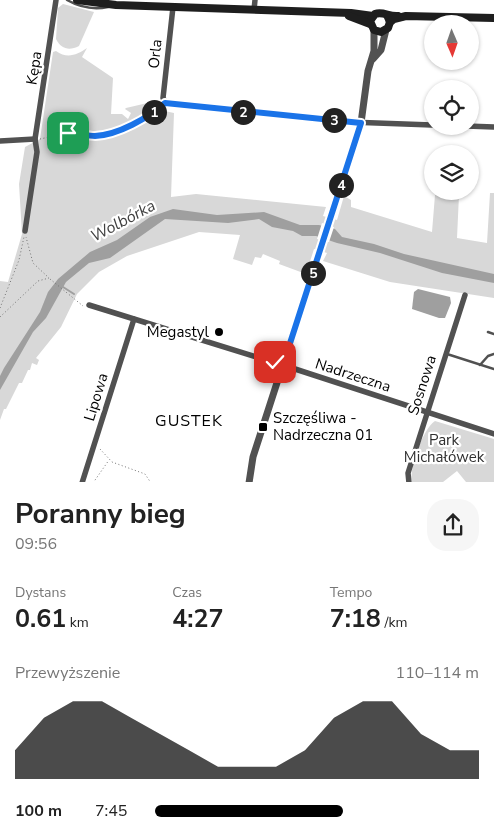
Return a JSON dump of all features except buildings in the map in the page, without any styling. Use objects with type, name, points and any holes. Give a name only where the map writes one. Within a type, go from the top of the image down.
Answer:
[{"type":"main road","points":[[78,0],[116,5],[338,13],[372,24],[380,32],[388,22],[399,17],[494,18]]},
{"type":"main road","points":[[372,24],[378,13],[388,22]]},
{"type":"street","name":"Kępa","points":[[25,231],[37,152],[35,139],[56,0]]},
{"type":"street","points":[[254,10],[255,0]]},
{"type":"street","name":"Orla","points":[[165,103],[163,98],[173,7]]},
{"type":"street","points":[[371,61],[381,50],[388,22]]},
{"type":"street","points":[[249,482],[253,457],[361,123],[371,61],[372,24]]},
{"type":"street","points":[[165,103],[361,123],[424,126]]},
{"type":"street","points":[[479,128],[494,127]]},
{"type":"street","points":[[0,141],[35,139]]},
{"type":"street","name":"Sosnowa","points":[[409,482],[408,473],[465,295]]},
{"type":"street","name":"Nadrzeczna","points":[[87,307],[134,319],[283,365],[494,434]]},
{"type":"street","name":"Lipowa","points":[[82,482],[134,319]]},
{"type":"lane","points":[[67,0],[80,7],[97,9],[116,5]]},
{"type":"lane","points":[[488,332],[494,334]]},
{"type":"lane","points":[[445,354],[494,369]]},
{"type":"lane","points":[[480,365],[488,356],[494,354]]},
{"type":"path","points":[[35,139],[68,133],[94,136],[106,133],[139,122],[165,103]]},
{"type":"path","points":[[25,231],[33,263],[71,298],[87,307]]},
{"type":"path","points":[[0,308],[19,260],[25,231]]},
{"type":"path","points":[[0,317],[38,281],[49,278]]},
{"type":"path","points":[[95,443],[110,460],[145,474],[152,482]]},
{"type":"path","points":[[93,482],[110,460]]},
{"type":"green space","points":[[63,4],[94,12],[79,46],[66,48],[56,39],[58,8]]},
{"type":"green space","points":[[87,48],[82,57],[113,78],[111,114],[122,114],[128,119],[131,113],[126,108],[156,101],[160,110],[174,113],[171,197],[196,194],[326,207],[323,216],[337,220],[344,196],[351,200],[351,207],[432,232],[435,200],[459,200],[457,238],[487,243],[490,193],[494,193],[494,298],[390,282],[323,261],[327,253],[314,249],[306,274],[279,264],[280,261],[263,254],[261,258],[255,257],[252,265],[233,259],[240,235],[199,232],[127,256],[99,272],[77,294],[61,327],[36,358],[39,360],[37,365],[32,363],[30,370],[28,370],[22,383],[19,383],[6,409],[4,409],[0,420],[0,281],[8,282],[22,234],[19,184],[25,147],[40,139],[53,52],[56,51],[64,55],[79,53]]},
{"type":"green space","name":"Park Michałówek","points":[[435,421],[494,439],[494,482],[466,482],[457,471],[443,482],[412,482],[413,467],[418,449],[430,425]]},
{"type":"shaded area","points":[[173,209],[217,215],[264,212],[300,225],[319,225],[335,229],[342,237],[374,244],[404,254],[494,274],[494,283],[442,273],[380,253],[316,236],[302,236],[293,231],[272,227],[259,219],[228,223],[165,219],[110,258],[89,263],[66,282],[46,318],[33,332],[0,390],[0,376],[4,368],[40,312],[48,292],[58,279],[90,252],[117,240],[150,217]]},
{"type":"shaded area","points":[[418,289],[450,297],[451,303],[445,318],[439,318],[412,309],[414,292]]},
{"type":"pier","points":[[322,223],[334,227],[329,242],[317,239]]},
{"type":"waterway","points":[[63,287],[74,294]]},
{"type":"place","name":"Megastyl","points":[[219,332]]},
{"type":"place","name":"Szczęśliwa - Nadrzeczna 01","points":[[263,427]]},
{"type":"district","name":"GUSTEK","points":[[189,421]]},
{"type":"route","points":[[68,133],[77,132],[94,136],[106,133],[139,122],[165,103],[169,105],[361,123],[283,365],[275,362]]},
{"type":"water label","name":"Wolbórka","points":[[123,221]]}]
